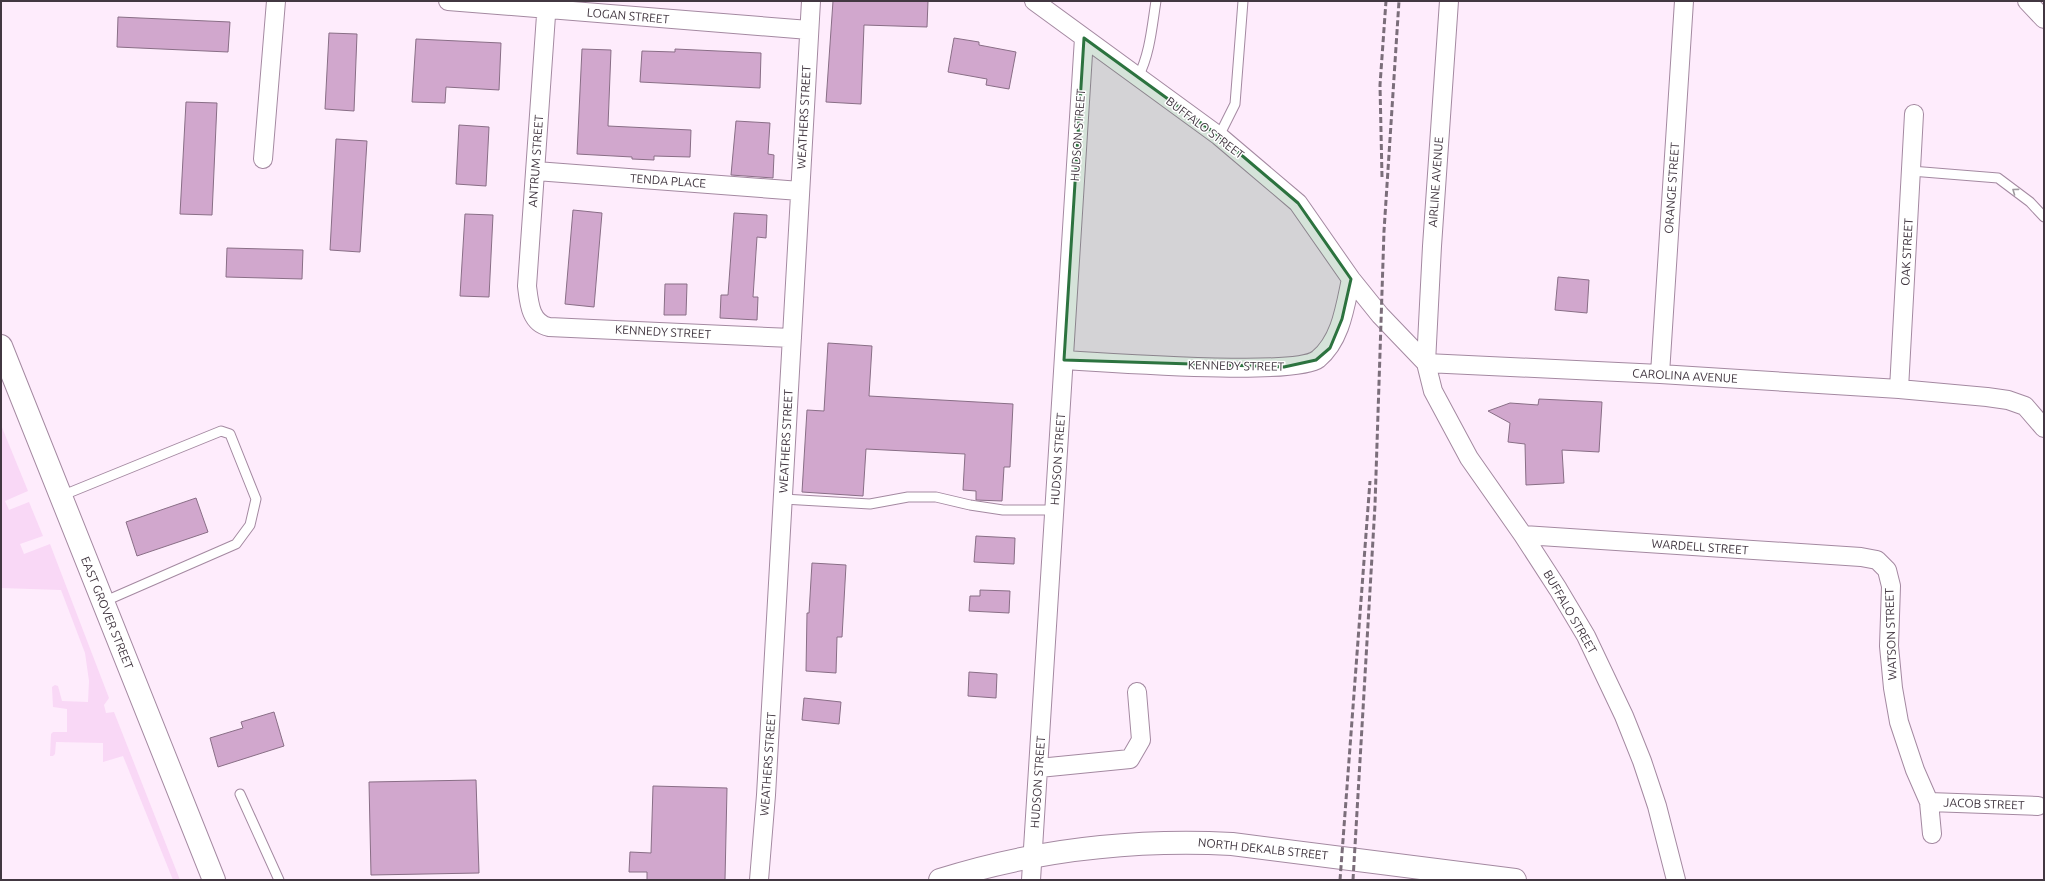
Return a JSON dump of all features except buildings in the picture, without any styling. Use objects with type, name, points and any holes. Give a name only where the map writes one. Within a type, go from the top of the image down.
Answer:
[{"type":"main road","name":"EAST GROVER STREET","points":[[3,356],[61,496],[214,880]]},
{"type":"main road","name":"NORTH DEKALB STREET","points":[[940,880],[1033,856],[1149,843],[1232,844],[1515,880]]},
{"type":"street","points":[[263,159],[276,1]]},
{"type":"street","name":"LOGAN STREET","points":[[448,1],[547,5],[809,30]]},
{"type":"street","name":"WEATHERS STREET","points":[[759,880],[767,787],[811,1]]},
{"type":"street","name":"BUFFALO STREET","points":[[1034,1],[1219,136],[1298,203],[1351,279]]},
{"type":"street","name":"AIRLINE AVENUE","points":[[1426,363],[1432,238],[1449,1]]},
{"type":"street","name":"ORANGE STREET","points":[[1660,374],[1684,1]]},
{"type":"street","points":[[2027,1],[2044,19]]},
{"type":"street","name":"ANTRUM STREET","points":[[536,320],[529,301],[527,286],[547,5]]},
{"type":"street","name":"HUDSON STREET","points":[[1031,880],[1084,38]]},
{"type":"street","name":"OAK STREET","points":[[1899,389],[1914,114]]},
{"type":"street","name":"TENDA PLACE","points":[[536,171],[800,191]]},
{"type":"street","points":[[1351,279],[1380,315],[1426,363]]},
{"type":"street","name":"KENNEDY STREET","points":[[1064,360],[1232,368],[1300,365],[1316,360],[1330,348],[1342,319],[1351,279]]},
{"type":"street","name":"KENNEDY STREET","points":[[536,320],[543,326],[549,327],[792,338]]},
{"type":"street","name":"BUFFALO STREET","points":[[1426,363],[1433,391],[1469,458],[1523,535],[1586,636],[1624,716],[1657,806],[1676,880]]},
{"type":"street","name":"CAROLINA AVENUE","points":[[1426,363],[1660,374],[1899,389],[2008,400],[2025,406],[2044,428]]},
{"type":"street","name":"WARDELL STREET","points":[[1523,535],[1861,557],[1876,560]]},
{"type":"street","name":"WATSON STREET","points":[[1876,560],[1887,570],[1890,586],[1889,646],[1893,688],[1899,722],[1914,770],[1929,802],[1932,834]]},
{"type":"street","points":[[1039,768],[1130,759],[1142,740],[1137,692]]},
{"type":"street","name":"JACOB STREET","points":[[1929,802],[2038,806]]},
{"type":"lane","points":[[1138,77],[1144,66],[1156,1]]},
{"type":"lane","points":[[1219,136],[1235,104],[1243,1]]},
{"type":"lane","points":[[1911,171],[1998,178],[2030,202],[2044,217]]},
{"type":"lane","points":[[61,496],[221,431],[230,434],[256,499],[250,525],[236,544],[103,602]]},
{"type":"lane","points":[[783,500],[870,504],[908,497],[936,497],[970,505],[1003,510],[1054,510]]},
{"type":"lane","points":[[240,794],[278,880]]},
{"type":"highlighted area","points":[[1084,38],[1219,136],[1298,203],[1351,279],[1342,319],[1330,348],[1316,360],[1284,367],[1064,360]]},
{"type":"shaded area","points":[[1,425],[28,491],[5,501],[9,510],[29,502],[43,536],[20,544],[24,554],[50,544],[109,698],[104,705],[106,713],[114,712],[180,880],[173,880],[123,756],[103,762],[103,743],[56,742],[55,754],[50,756],[51,734],[53,732],[67,732],[67,709],[53,707],[52,687],[55,685],[58,686],[62,701],[88,702],[89,681],[85,653],[61,590],[1,588]]},
{"type":"railway","points":[[1382,177],[1380,85],[1386,1]]},
{"type":"railway","points":[[1353,880],[1375,505],[1384,231],[1399,1]]},
{"type":"railway","points":[[1340,880],[1370,481]]}]
